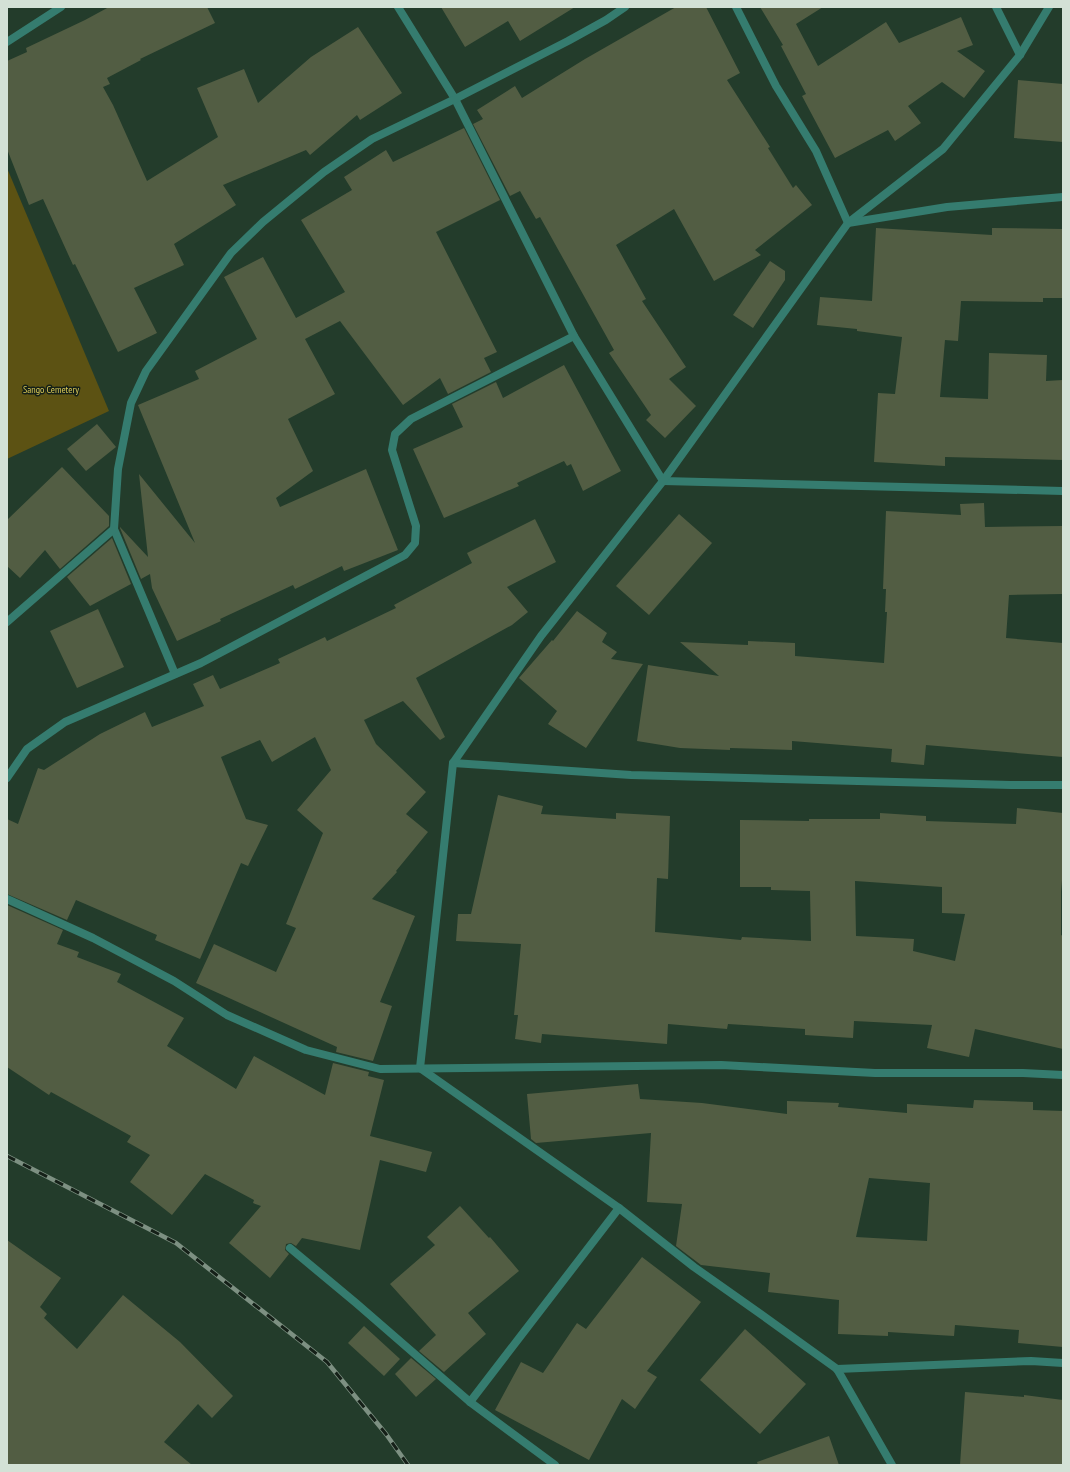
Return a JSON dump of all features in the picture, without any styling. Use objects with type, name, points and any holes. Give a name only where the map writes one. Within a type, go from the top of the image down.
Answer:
[{"type":"street","points":[[7,42],[61,7]]},
{"type":"street","points":[[398,7],[455,99],[574,336],[663,481]]},
{"type":"street","points":[[175,674],[114,529],[118,469],[131,403],[146,372],[231,253],[263,222],[324,172],[372,139],[455,99],[568,41],[606,20],[625,7]]},
{"type":"street","points":[[736,7],[776,86],[816,151],[848,223]]},
{"type":"street","points":[[996,7],[1020,55]]},
{"type":"street","points":[[420,1068],[453,763],[541,636],[663,481],[848,223],[943,149],[1020,55],[1049,7]]},
{"type":"street","points":[[848,223],[947,206],[1063,197]]},
{"type":"street","points":[[7,778],[27,749],[66,722],[202,663],[405,555],[415,542],[416,526],[392,450],[395,434],[412,419],[574,336]]},
{"type":"street","points":[[663,481],[1063,491]]},
{"type":"street","points":[[7,622],[114,529]]},
{"type":"street","points":[[453,763],[631,775],[1011,785],[1063,785]]},
{"type":"street","points":[[7,899],[92,938],[174,981],[228,1015],[306,1050],[380,1069],[721,1065],[875,1073],[1023,1073],[1063,1075]]},
{"type":"street","points":[[420,1068],[619,1208],[694,1267],[837,1369],[892,1465]]},
{"type":"street","points":[[470,1402],[619,1208]]},
{"type":"street","points":[[290,1248],[356,1302],[470,1402],[555,1465]]},
{"type":"street","points":[[837,1369],[1031,1361],[1063,1363]]},
{"type":"green space","name":"Sango Cemetery","points":[[7,168],[109,411],[7,459]]},
{"type":"building","points":[[109,7],[207,7],[215,23],[140,59],[141,60],[107,78],[110,84],[103,87],[113,105],[147,181],[218,137],[197,88],[244,69],[258,103],[311,57],[358,27],[402,93],[360,120],[357,115],[310,155],[306,150],[223,185],[236,205],[174,244],[184,265],[134,288],[157,333],[118,352],[75,264],[73,265],[43,199],[29,205],[7,149],[7,61],[27,52],[26,48]]},
{"type":"building","points":[[441,7],[575,7],[520,41],[508,21],[465,47]]},
{"type":"building","points":[[676,7],[706,7],[740,73],[727,80],[770,147],[768,148],[793,188],[796,185],[812,205],[755,250],[761,255],[714,281],[674,209],[616,245],[646,299],[642,301],[686,367],[669,379],[696,406],[665,438],[646,420],[651,415],[609,353],[614,350],[540,217],[536,219],[520,191],[510,196],[473,124],[483,119],[477,110],[515,86],[522,98],[585,59]]},
{"type":"building","points":[[760,7],[823,7],[796,24],[818,66],[886,22],[899,43],[961,17],[973,45],[957,51],[985,71],[964,98],[942,82],[908,106],[921,123],[895,141],[888,130],[835,158],[802,96],[806,94],[781,46],[783,45]]},
{"type":"building","points":[[1018,80],[1063,84],[1063,142],[1014,138]]},
{"type":"building","points":[[464,128],[500,200],[436,232],[497,352],[484,358],[491,372],[448,394],[440,378],[403,405],[340,321],[305,339],[335,394],[288,419],[313,471],[276,498],[280,507],[366,469],[398,550],[344,571],[342,566],[295,589],[293,585],[177,641],[152,588],[150,574],[141,579],[120,528],[148,557],[139,474],[195,543],[138,405],[199,379],[195,371],[257,339],[224,277],[263,257],[296,318],[345,292],[301,220],[352,190],[344,177],[386,150],[393,162]]},
{"type":"building","points":[[876,228],[992,235],[992,228],[1063,229],[1063,298],[1043,298],[1043,302],[961,301],[958,341],[945,340],[940,397],[988,399],[989,353],[1047,355],[1046,381],[1063,380],[1063,460],[945,457],[945,466],[874,462],[878,393],[895,394],[902,337],[857,331],[857,329],[817,325],[820,297],[872,301]]},
{"type":"building","points":[[770,261],[785,271],[785,280],[753,328],[733,315]]},
{"type":"building","points":[[564,365],[621,471],[583,491],[571,464],[567,466],[564,461],[517,483],[519,486],[444,518],[413,449],[463,427],[452,404],[496,382],[503,398]]},
{"type":"building","points":[[97,424],[116,447],[86,471],[67,449]]},
{"type":"building","points":[[62,467],[109,516],[109,526],[60,569],[45,550],[20,578],[7,566],[7,520]]},
{"type":"building","points":[[984,503],[985,527],[1063,526],[1063,594],[1009,595],[1006,638],[1063,643],[1063,757],[926,745],[924,765],[891,762],[892,749],[792,741],[792,750],[730,748],[730,750],[680,748],[637,741],[648,665],[719,676],[680,642],[748,645],[748,641],[795,643],[795,656],[884,663],[887,612],[885,612],[886,589],[883,589],[886,511],[961,515],[960,504]]},
{"type":"building","points":[[679,514],[712,543],[649,615],[616,586]]},
{"type":"building","points":[[535,519],[556,562],[507,587],[528,612],[512,625],[416,678],[445,737],[440,740],[403,701],[364,720],[376,744],[426,792],[406,814],[428,832],[396,871],[397,872],[372,899],[415,916],[380,1002],[392,1006],[373,1061],[336,1052],[337,1047],[196,983],[214,944],[276,972],[296,928],[286,924],[323,833],[297,810],[331,770],[315,737],[272,762],[260,740],[221,757],[246,819],[268,825],[248,866],[241,863],[200,959],[155,940],[157,935],[76,900],[67,920],[7,894],[7,819],[18,824],[38,768],[44,770],[100,734],[145,712],[152,727],[204,706],[193,684],[213,675],[220,689],[280,663],[278,659],[325,637],[327,641],[396,608],[394,605],[472,563],[467,553]]},
{"type":"building","points":[[112,538],[131,584],[90,606],[67,577]]},
{"type":"building","points":[[98,609],[124,667],[77,688],[50,631]]},
{"type":"building","points":[[577,611],[607,633],[602,642],[617,652],[611,659],[643,664],[586,748],[548,724],[557,711],[519,678],[552,640],[553,641]]},
{"type":"building","points":[[498,795],[543,806],[541,814],[616,819],[616,813],[670,816],[668,879],[657,878],[655,932],[741,940],[742,937],[811,941],[810,891],[771,890],[771,887],[740,887],[740,820],[809,821],[809,819],[880,819],[880,813],[926,816],[926,821],[1016,824],[1017,808],[1063,813],[1061,935],[1063,936],[1063,1049],[975,1029],[969,1057],[927,1048],[932,1025],[854,1021],[853,1038],[805,1035],[805,1029],[728,1024],[727,1029],[668,1024],[667,1044],[542,1034],[541,1043],[515,1039],[518,1015],[514,1015],[521,944],[456,941],[458,914],[471,914]],"holes":[[[855,881],[942,887],[942,913],[965,914],[955,961],[913,951],[914,939],[856,936]]]},
{"type":"building","points":[[7,905],[63,930],[57,944],[79,952],[77,957],[121,974],[117,982],[184,1018],[167,1046],[236,1089],[254,1056],[325,1095],[333,1063],[369,1072],[368,1076],[384,1080],[370,1136],[432,1152],[426,1172],[380,1160],[360,1250],[302,1238],[296,1246],[291,1243],[286,1244],[285,1250],[289,1254],[270,1278],[229,1243],[261,1206],[253,1203],[254,1200],[205,1174],[172,1215],[130,1182],[150,1155],[127,1142],[131,1136],[51,1092],[49,1095],[7,1067]]},
{"type":"building","points":[[638,1084],[640,1099],[702,1103],[787,1114],[787,1101],[839,1103],[838,1107],[907,1113],[907,1104],[973,1108],[974,1100],[1033,1102],[1033,1110],[1063,1111],[1063,1347],[1018,1343],[1019,1330],[955,1325],[954,1336],[888,1332],[888,1336],[838,1334],[839,1300],[768,1292],[770,1273],[701,1265],[676,1246],[682,1204],[647,1202],[651,1133],[536,1143],[531,1139],[527,1094]],"holes":[[[869,1178],[930,1183],[927,1241],[856,1237]]]},
{"type":"building","points":[[460,1206],[489,1238],[490,1237],[519,1271],[468,1313],[486,1334],[444,1372],[419,1351],[436,1335],[390,1284],[435,1245],[427,1237]]},
{"type":"building","points":[[7,1240],[61,1278],[40,1307],[47,1314],[44,1318],[77,1349],[123,1295],[180,1342],[233,1396],[212,1418],[198,1404],[164,1442],[192,1465],[7,1465]]},
{"type":"building","points":[[642,1257],[701,1302],[647,1371],[657,1377],[635,1409],[622,1399],[589,1460],[495,1410],[521,1362],[543,1373],[577,1323],[586,1329]]},
{"type":"building","points":[[364,1326],[400,1359],[384,1376],[348,1343]]},
{"type":"building","points":[[745,1329],[806,1384],[760,1434],[700,1380]]},
{"type":"building","points":[[411,1358],[436,1379],[416,1397],[395,1374]]},
{"type":"building","points":[[965,1392],[1024,1397],[1024,1395],[1063,1400],[1063,1465],[960,1465]]},
{"type":"building","points":[[829,1436],[839,1465],[758,1465],[757,1462]]},
{"type":"railway","points":[[7,1156],[176,1243],[327,1362],[386,1434],[408,1465]]}]
